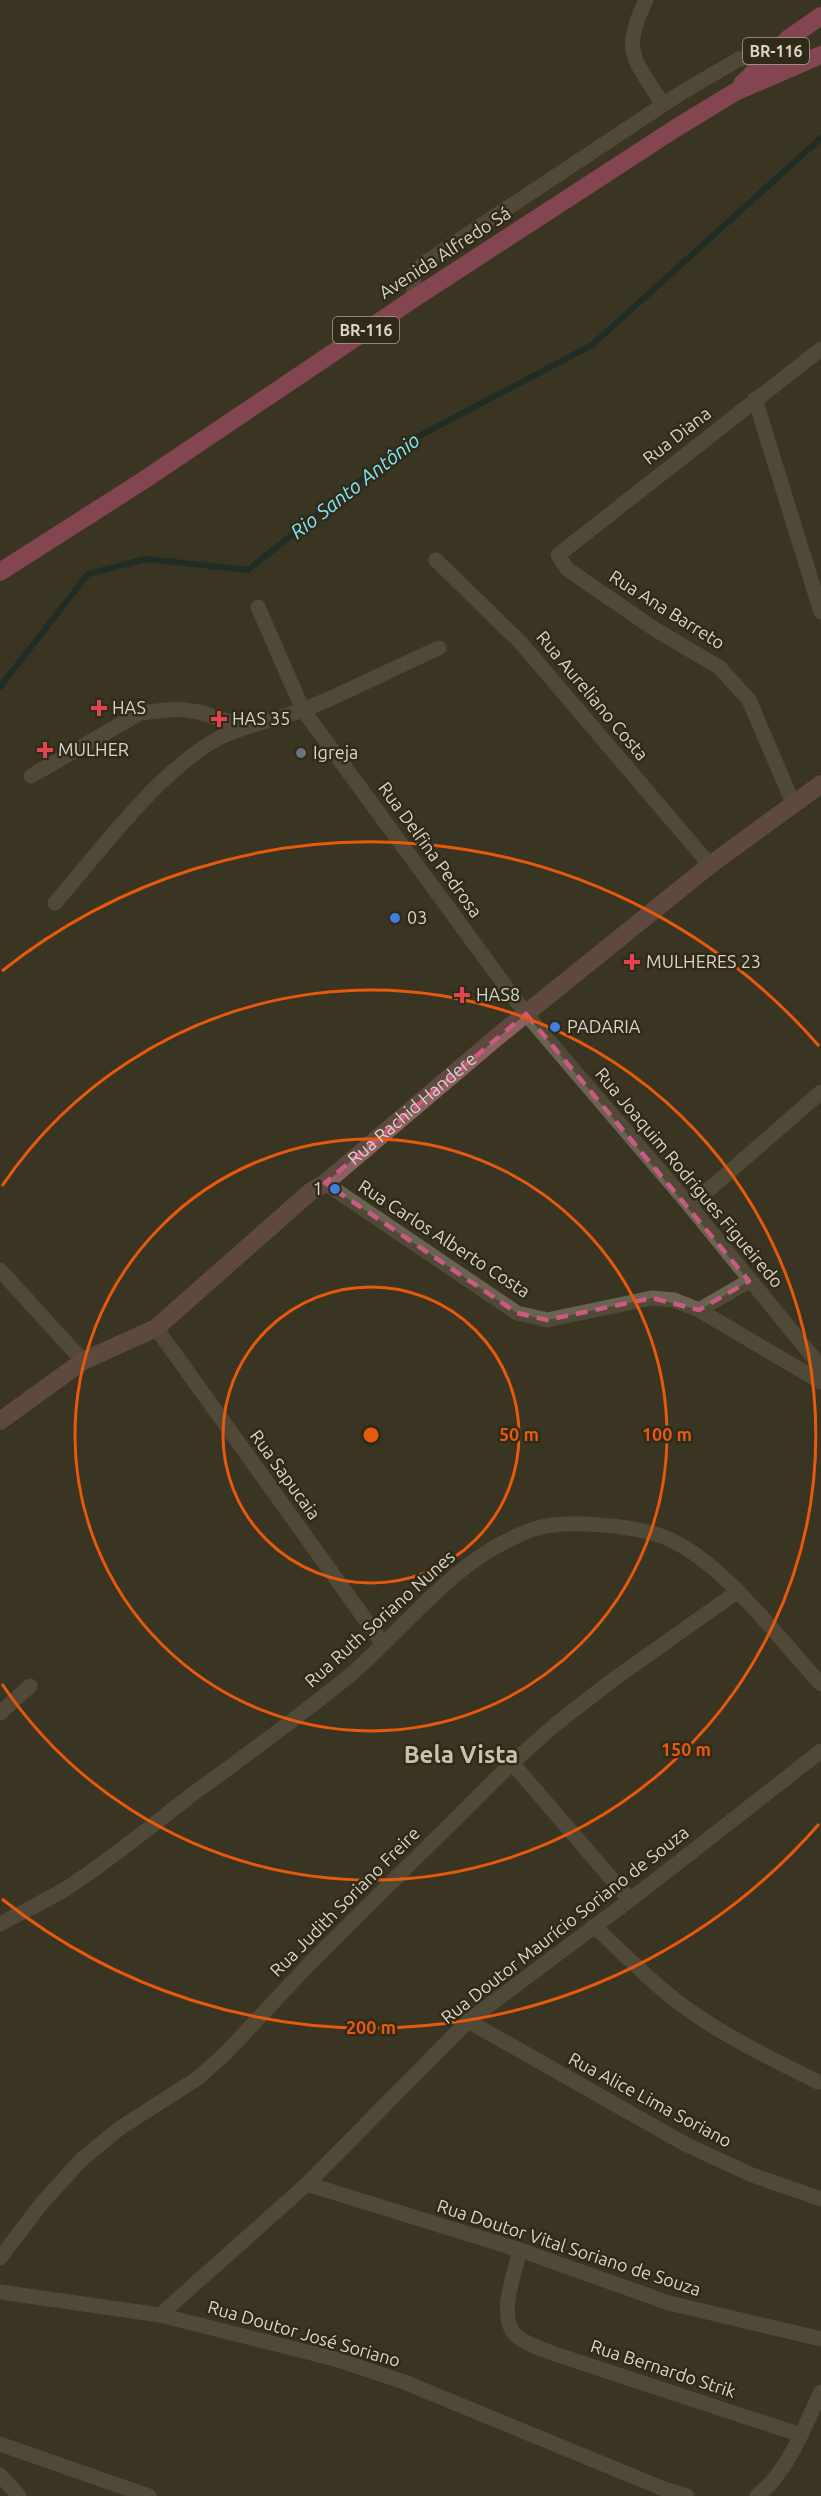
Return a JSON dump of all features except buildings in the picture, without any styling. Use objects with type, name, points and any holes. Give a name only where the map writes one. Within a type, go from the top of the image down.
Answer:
[{"type":"highway","name":"Avenida Alfredo Sá","points":[[735,92],[788,39],[821,16]]},
{"type":"highway","name":"Avenida Alfredo Sá","points":[[0,572],[144,480],[413,299],[735,92],[821,55]]},
{"type":"street","points":[[646,0],[632,33],[632,53],[663,105]]},
{"type":"street","points":[[413,299],[414,274],[423,264],[663,105],[739,59],[766,61]]},
{"type":"street","name":"Rua Diana","points":[[558,555],[821,349]]},
{"type":"street","points":[[755,399],[821,612]]},
{"type":"street","name":"Rua Ana Barreto","points":[[558,555],[567,569],[656,630],[719,667],[749,700],[793,803]]},
{"type":"street","name":"Rua Aureliano Costa","points":[[436,560],[521,643],[710,864]]},
{"type":"street","name":"Rua Delfina Pedrosa","points":[[258,607],[303,710],[526,1014]]},
{"type":"street","points":[[55,903],[151,793],[177,769],[218,739],[246,727],[303,710],[439,648]]},
{"type":"street","points":[[31,776],[140,712],[177,709],[199,712],[246,727]]},
{"type":"street","name":"Rua Rachid Handere","points":[[0,1421],[83,1361],[156,1328],[310,1192],[325,1183],[526,1014],[710,864],[821,784]]},
{"type":"street","name":"Rua Joaquim Rodrigues Figueiredo","points":[[526,1014],[690,1206],[821,1367]]},
{"type":"street","points":[[690,1206],[821,1092]]},
{"type":"street","name":"Rua Carlos Alberto Costa","points":[[325,1183],[517,1313],[548,1320],[652,1298],[674,1300],[699,1310]]},
{"type":"street","points":[[0,1270],[83,1361]]},
{"type":"street","points":[[749,1281],[699,1310],[821,1382]]},
{"type":"street","name":"Rua Sapucaia","points":[[156,1328],[383,1644]]},
{"type":"street","name":"Rua Ruth Soriano Nunes","points":[[0,1924],[66,1888],[277,1732],[350,1674],[444,1583],[493,1547],[533,1529],[579,1524],[641,1530],[671,1540],[695,1554],[720,1574],[821,1684]]},
{"type":"street","name":"Rua Judith Soriano Freire","points":[[0,2258],[42,2203],[81,2160],[120,2128],[198,2078],[226,2053],[311,1962],[512,1763],[557,1723],[614,1678],[737,1592]]},
{"type":"street","points":[[0,1713],[30,1686]]},
{"type":"street","name":"Rua Doutor Maurício Soriano de Souza","points":[[160,2315],[307,2184],[468,2021],[630,1900],[821,1751]]},
{"type":"street","points":[[512,1763],[630,1900]]},
{"type":"street","points":[[594,1926],[693,2013],[728,2036],[818,2082]]},
{"type":"street","name":"Rua Alice Lima Soriano","points":[[468,2021],[685,2144],[752,2175],[821,2199]]},
{"type":"street","name":"Rua Doutor Vital Soriano de Souza","points":[[307,2184],[520,2250],[669,2303],[821,2339]]},
{"type":"street","name":"Rua Bernardo Strik","points":[[520,2250],[507,2308],[507,2322],[515,2335],[555,2354],[801,2435]]},
{"type":"street","name":"Rua Doutor José Soriano","points":[[0,2292],[160,2315],[335,2359],[404,2382],[664,2489],[687,2496]]},
{"type":"street","points":[[757,2496],[766,2489],[781,2468],[801,2435],[821,2392]]},
{"type":"street","points":[[0,2444],[149,2496]]},
{"type":"street","points":[[0,2475],[19,2496]]},
{"type":"highlighted area","points":[[526,1014],[749,1281],[699,1310],[652,1298],[547,1320],[517,1313],[325,1183]]},
{"type":"waterway","name":"Rio Santo Antônio","points":[[0,687],[88,574],[146,559],[248,570],[408,442],[592,345],[821,138]]},
{"type":"place","name":"HAS","points":[[99,708]]},
{"type":"place","name":"HAS 35","points":[[219,719]]},
{"type":"place","name":"MULHER","points":[[45,750]]},
{"type":"place","name":"Igreja","points":[[301,753]]},
{"type":"place","name":"03","points":[[395,918]]},
{"type":"place","name":"MULHERES 23","points":[[632,962]]},
{"type":"place","name":"HAS8","points":[[462,995]]},
{"type":"place","name":"PADARIA","points":[[555,1027]]},
{"type":"place","name":"1","points":[[335,1189]]},
{"type":"district","name":"Bela Vista","points":[[461,1755]]}]
